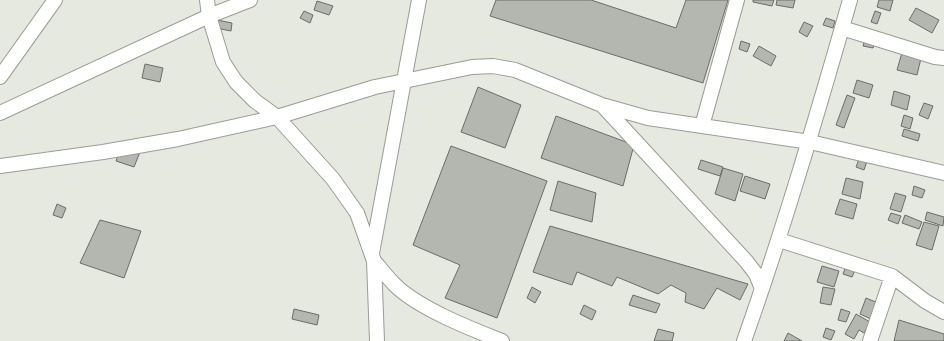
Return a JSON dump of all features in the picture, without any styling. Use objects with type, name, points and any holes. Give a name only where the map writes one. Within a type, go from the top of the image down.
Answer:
[{"type":"street","points":[[0,77],[55,0]]},
{"type":"street","points":[[207,0],[209,16],[223,62],[236,82],[255,101],[277,117],[345,194],[357,213],[373,257],[396,286],[409,296],[442,315],[502,341]]},
{"type":"street","points":[[0,113],[209,16],[250,0]]},
{"type":"street","points":[[377,341],[373,257],[419,0]]},
{"type":"street","points":[[702,126],[737,0]]},
{"type":"street","points":[[744,341],[779,240],[810,142],[850,0]]},
{"type":"street","points":[[842,28],[935,57],[944,58]]},
{"type":"street","points":[[0,166],[103,152],[155,143],[277,117],[375,87],[472,67],[493,66],[516,70],[602,105],[648,118],[810,142],[944,173]]},
{"type":"street","points":[[602,105],[746,261],[756,274],[762,289]]},
{"type":"street","points":[[779,240],[892,276],[925,301],[944,312]]},
{"type":"street","points":[[870,341],[892,276]]},
{"type":"building","points":[[496,0],[591,0],[676,28],[686,0],[728,0],[703,83],[490,16]]},
{"type":"building","points":[[753,0],[774,0],[772,6],[753,2]]},
{"type":"building","points":[[777,0],[795,0],[793,8],[776,5]]},
{"type":"building","points":[[879,0],[893,0],[890,11],[877,7]]},
{"type":"building","points":[[317,1],[333,6],[329,15],[314,10]]},
{"type":"building","points":[[916,8],[939,20],[932,33],[909,20]]},
{"type":"building","points":[[304,11],[313,15],[310,23],[300,18]]},
{"type":"building","points":[[875,11],[881,13],[877,24],[871,22]]},
{"type":"building","points":[[826,18],[835,21],[833,28],[823,25]]},
{"type":"building","points":[[212,19],[232,23],[231,31],[211,27]]},
{"type":"building","points":[[804,22],[813,26],[807,37],[799,32]]},
{"type":"building","points":[[866,36],[876,39],[873,48],[863,46]]},
{"type":"building","points":[[741,41],[750,44],[747,52],[739,49]]},
{"type":"building","points":[[759,46],[776,56],[771,66],[753,56]]},
{"type":"building","points":[[903,49],[922,54],[917,75],[897,70]]},
{"type":"building","points":[[145,64],[163,68],[160,82],[142,78]]},
{"type":"building","points":[[857,80],[873,85],[869,98],[853,93]]},
{"type":"building","points":[[478,87],[521,105],[505,148],[461,132]]},
{"type":"building","points":[[894,91],[910,96],[907,110],[891,105]]},
{"type":"building","points":[[847,95],[855,98],[844,128],[836,125]]},
{"type":"building","points":[[924,103],[933,106],[928,119],[919,115]]},
{"type":"building","points":[[904,115],[913,118],[910,129],[901,126]]},
{"type":"building","points":[[556,116],[634,145],[623,186],[541,158]]},
{"type":"building","points":[[904,129],[920,134],[918,141],[902,136]]},
{"type":"building","points":[[122,145],[140,152],[134,167],[116,161]]},
{"type":"building","points":[[451,146],[547,181],[497,318],[445,298],[460,265],[413,245]]},
{"type":"building","points":[[859,159],[867,161],[864,170],[856,167]]},
{"type":"building","points":[[701,160],[723,167],[720,176],[698,169]]},
{"type":"building","points":[[723,168],[743,174],[735,201],[715,194]]},
{"type":"building","points":[[745,176],[770,184],[765,199],[740,191]]},
{"type":"building","points":[[846,178],[863,182],[860,199],[842,194]]},
{"type":"building","points":[[558,181],[596,193],[592,222],[550,210]]},
{"type":"building","points":[[914,186],[925,190],[922,198],[912,195]]},
{"type":"building","points":[[895,193],[906,196],[901,212],[890,209]]},
{"type":"building","points":[[840,199],[857,204],[853,219],[835,214]]},
{"type":"building","points":[[57,204],[66,208],[62,218],[53,215]]},
{"type":"building","points":[[927,212],[944,217],[943,226],[925,220]]},
{"type":"building","points":[[891,213],[901,216],[898,224],[888,220]]},
{"type":"building","points":[[905,215],[922,222],[919,229],[902,223]]},
{"type":"building","points":[[100,220],[141,231],[124,278],[80,263]]},
{"type":"building","points":[[924,222],[939,226],[932,250],[916,245]]},
{"type":"building","points":[[550,226],[748,284],[740,300],[717,288],[704,309],[685,302],[686,293],[671,285],[658,294],[617,277],[612,286],[577,272],[572,285],[533,272]]},
{"type":"building","points":[[822,266],[839,271],[834,287],[817,282]]},
{"type":"building","points":[[846,266],[855,270],[852,277],[843,274]]},
{"type":"building","points":[[532,287],[541,292],[535,303],[527,298]]},
{"type":"building","points":[[823,287],[835,289],[831,305],[820,303]]},
{"type":"building","points":[[633,295],[660,304],[656,313],[629,305]]},
{"type":"building","points":[[866,298],[878,303],[871,319],[860,314]]},
{"type":"building","points":[[584,305],[596,311],[592,320],[580,314]]},
{"type":"building","points":[[294,309],[319,315],[317,325],[292,319]]},
{"type":"building","points":[[841,309],[850,312],[846,322],[838,320]]},
{"type":"building","points":[[856,314],[870,322],[864,333],[859,330],[854,339],[845,334]]},
{"type":"building","points":[[899,320],[944,334],[944,341],[894,341]]},
{"type":"building","points":[[826,328],[835,331],[831,340],[823,337]]},
{"type":"building","points":[[658,329],[674,333],[672,341],[654,341]]},
{"type":"building","points":[[788,333],[802,341],[784,341]]}]
